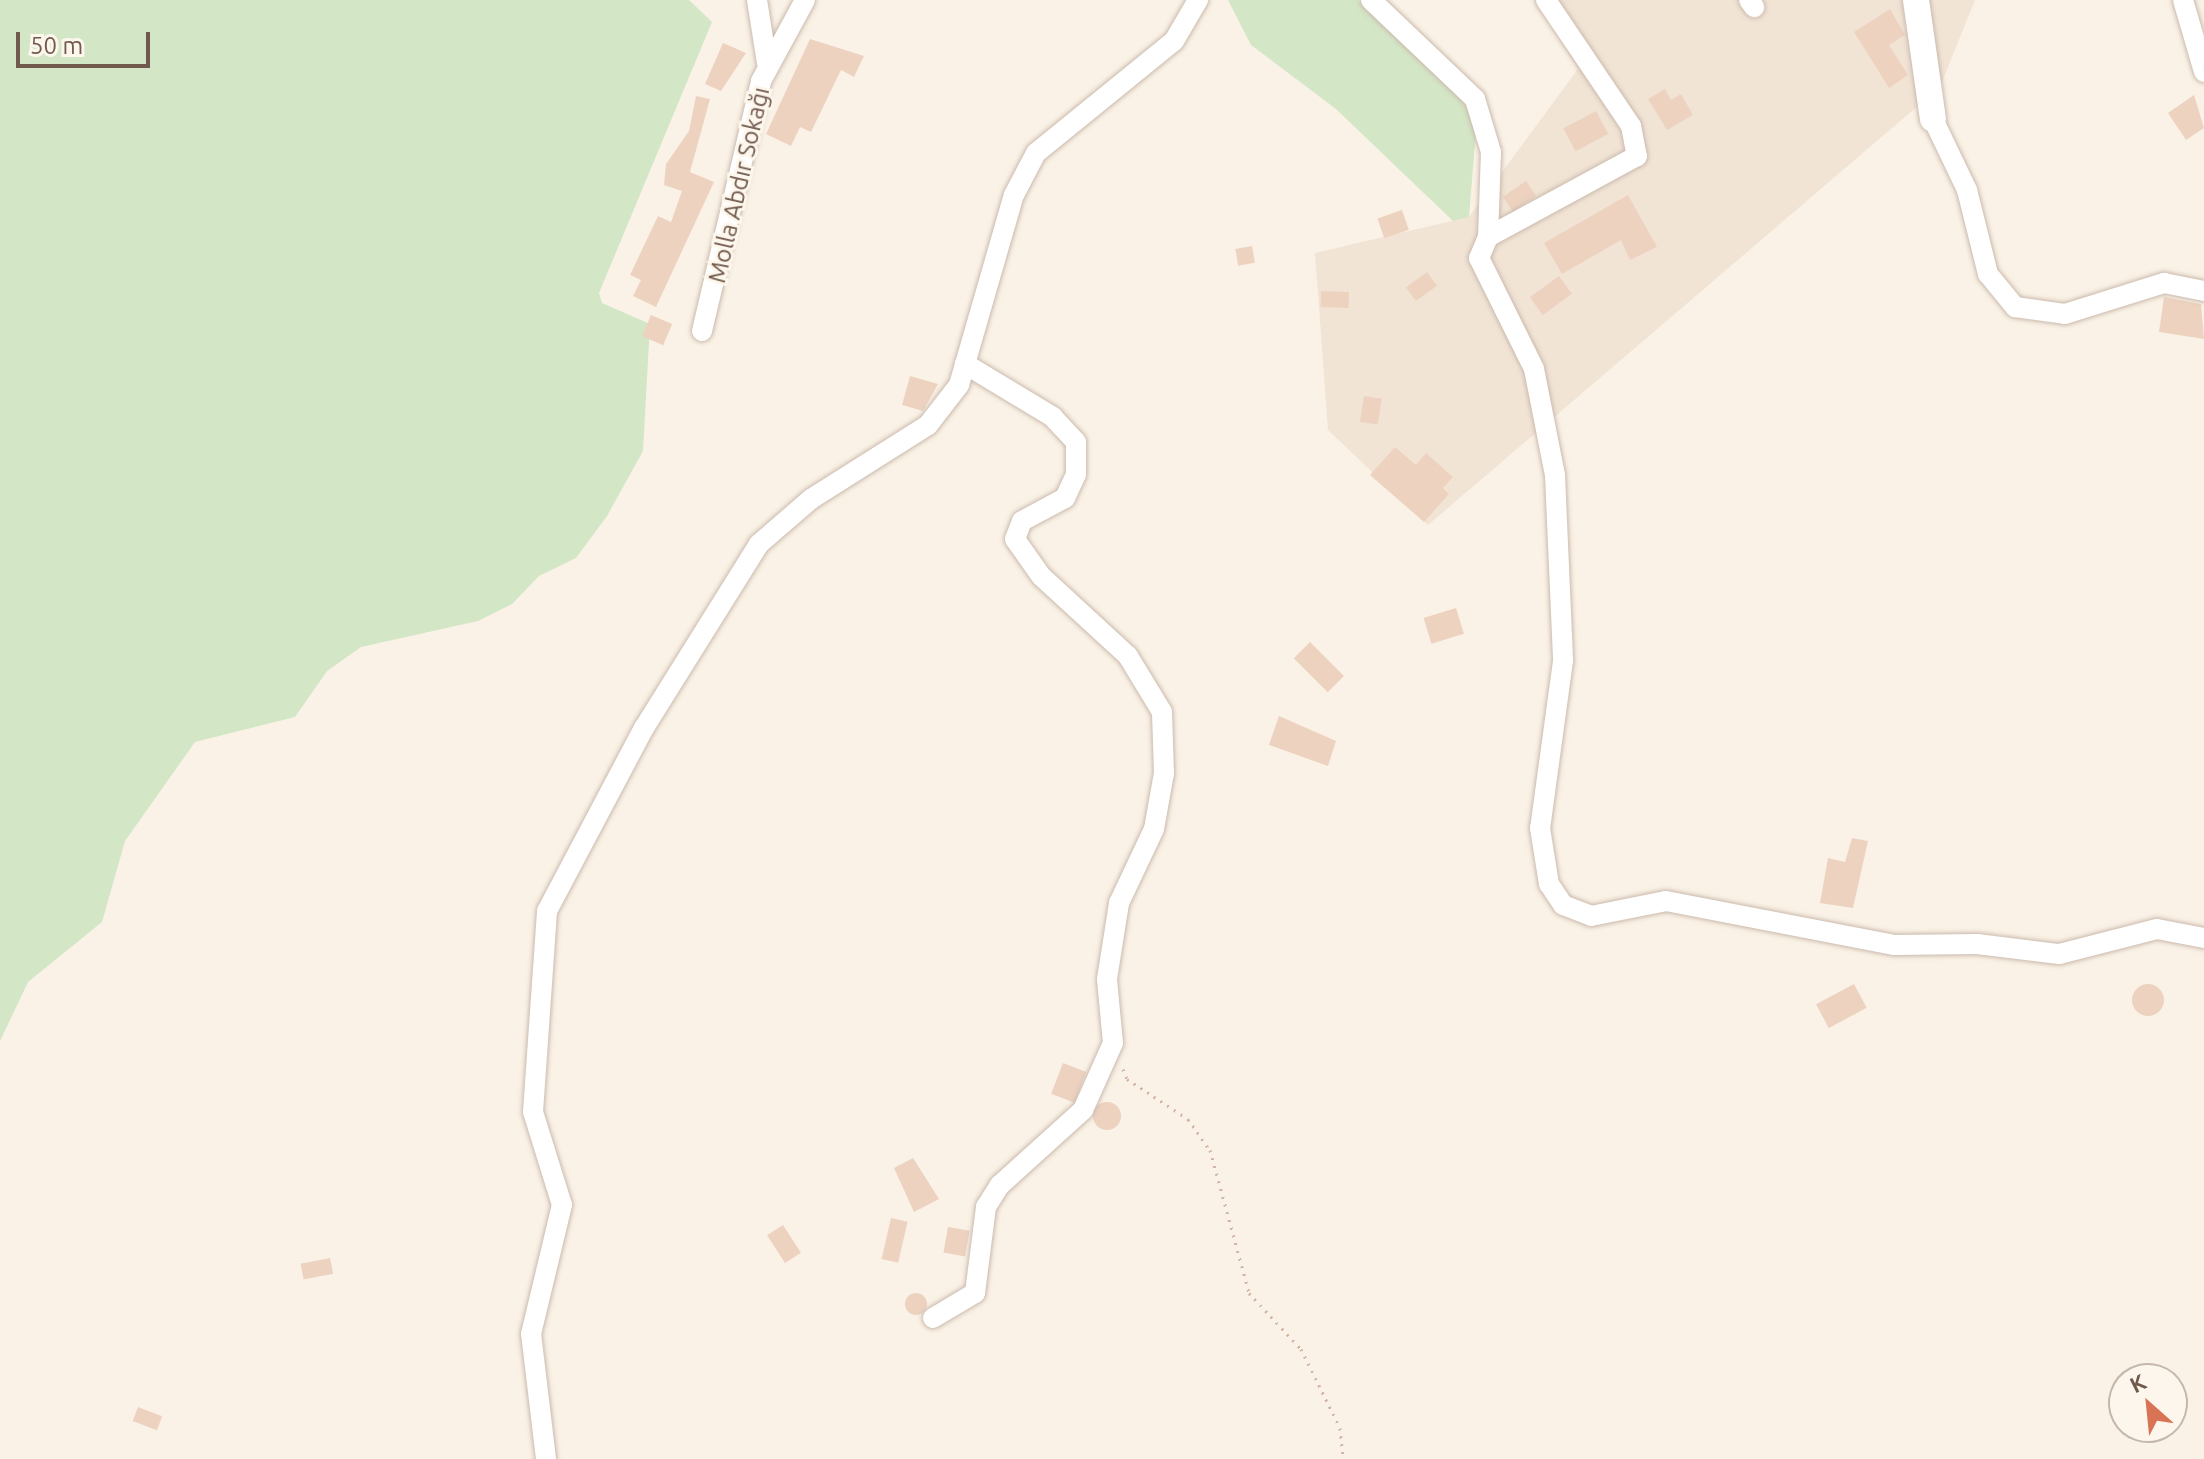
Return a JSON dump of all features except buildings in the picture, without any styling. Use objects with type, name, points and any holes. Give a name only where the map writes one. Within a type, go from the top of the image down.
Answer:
[{"type":"street","points":[[757,0],[767,63]]},
{"type":"street","name":"Molla Abdır Sokağı","points":[[702,331],[767,63],[805,0]]},
{"type":"street","points":[[546,1459],[531,1334],[562,1205],[533,1112],[547,911],[644,728],[759,544],[811,499],[928,425],[959,385],[1014,195],[1036,153],[1174,41],[1198,0]]},
{"type":"street","points":[[1371,0],[1475,99],[1491,152],[1488,237],[1479,258],[1534,369],[1555,475],[1563,661],[1540,828],[1549,884],[1563,905],[1591,916],[1666,901],[1895,945],[1977,944],[2059,954],[2157,929],[2204,938]]},
{"type":"street","points":[[1488,237],[1637,156],[1631,126],[1546,0]]},
{"type":"street","points":[[1916,0],[1933,119],[1967,190],[1988,274],[2015,307],[2065,314],[2164,283],[2204,291]]},
{"type":"street","points":[[2183,0],[2204,72]]},
{"type":"street","points":[[933,1318],[975,1293],[986,1207],[1000,1185],[1083,1110],[1113,1043],[1107,979],[1119,903],[1154,829],[1164,773],[1162,712],[1128,656],[1041,576],[1015,539],[1022,521],[1065,498],[1076,474],[1076,442],[1053,417],[965,364]]},
{"type":"path","points":[[1113,1043],[1127,1079],[1188,1119],[1210,1150],[1249,1293],[1301,1349],[1340,1428],[1343,1459]]},
{"type":"shaded area","points":[[1537,0],[1975,0],[1940,87],[1428,525],[1328,430],[1315,253],[1469,217],[1578,69]]},
{"type":"green space","points":[[0,0],[689,0],[712,22],[599,293],[602,303],[650,324],[643,451],[607,516],[576,558],[539,576],[512,604],[478,621],[361,647],[327,671],[295,717],[195,742],[125,841],[102,922],[28,982],[0,1041]]},
{"type":"green space","points":[[1228,0],[1358,0],[1462,98],[1476,130],[1469,217],[1453,221],[1336,109],[1251,45]]}]
